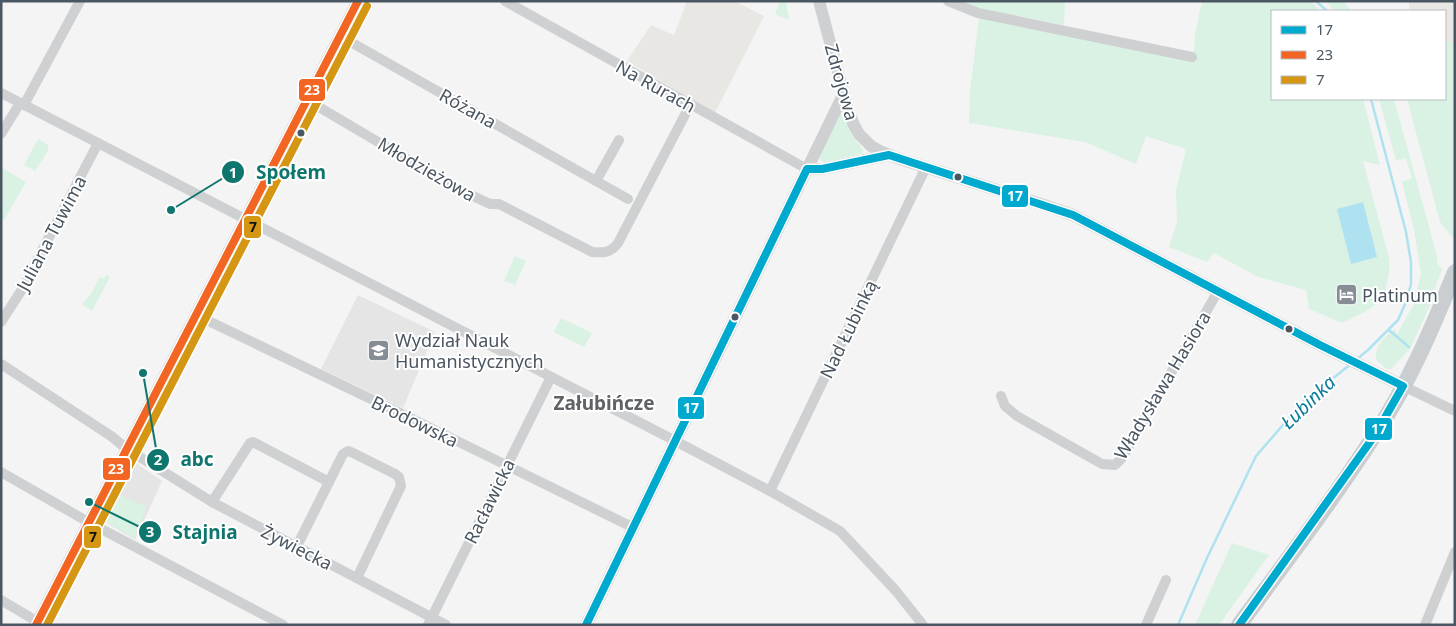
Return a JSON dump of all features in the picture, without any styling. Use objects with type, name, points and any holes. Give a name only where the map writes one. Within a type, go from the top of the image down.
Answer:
[{"type":"main road","points":[[1239,625],[1375,435],[1428,339],[1455,272]]},
{"type":"street","points":[[1,134],[22,104],[80,1]]},
{"type":"street","points":[[1,600],[39,624],[358,1]]},
{"type":"street","name":"Na Rurach","points":[[505,1],[807,169]]},
{"type":"street","name":"Zdrojowa","points":[[819,1],[848,110],[859,134],[871,146],[889,155],[1073,215],[1331,350],[1455,411]]},
{"type":"street","points":[[948,1],[978,13],[1192,57]]},
{"type":"street","name":"Różana","points":[[340,36],[628,199]]},
{"type":"street","points":[[1,93],[770,491],[840,531],[896,591],[923,625]]},
{"type":"street","points":[[586,625],[844,93]]},
{"type":"street","name":"Młodzieżowa","points":[[307,100],[456,188],[490,204],[500,204],[592,252],[604,253],[615,248],[618,243],[690,105]]},
{"type":"street","points":[[596,181],[618,140]]},
{"type":"street","name":"Juliana Tuwima","points":[[1,322],[21,291],[98,143]]},
{"type":"street","points":[[807,169],[822,169],[889,155]]},
{"type":"street","name":"Nad Łubinką","points":[[770,491],[926,167]]},
{"type":"street","name":"Władysława Hasiora","points":[[1001,396],[1005,406],[1017,416],[1102,464],[1115,466],[1122,458],[1218,291]]},
{"type":"street","name":"Brodowska","points":[[196,315],[632,527]]},
{"type":"street","name":"Żywiecka","points":[[1,364],[128,449],[212,502],[357,578],[430,621],[446,625]]},
{"type":"street","name":"Racławicka","points":[[430,621],[551,377]]},
{"type":"street","points":[[212,502],[250,443],[253,442],[329,482]]},
{"type":"street","points":[[297,546],[342,454],[348,451],[395,474],[399,477],[401,486],[357,578]]},
{"type":"street","points":[[1,472],[90,523],[283,625]]},
{"type":"street","points":[[1425,625],[1455,552]]},
{"type":"street","points":[[1146,625],[1166,580]]},
{"type":"shaded area","points":[[687,1],[734,1],[764,16],[715,113],[627,61],[651,25],[674,35]]},
{"type":"shaded area","points":[[1409,1],[1455,1],[1455,42],[1446,42],[1446,10],[1409,10]]},
{"type":"shaded area","name":"Wydział Nauk Humanistycznych","points":[[358,295],[435,332],[403,408],[321,369]]},
{"type":"shaded area","points":[[132,460],[162,481],[135,540],[100,519]]},
{"type":"green space","points":[[780,1],[786,1],[789,20],[775,14]]},
{"type":"green space","points":[[957,1],[1065,1],[1064,25],[978,9]]},
{"type":"green space","points":[[1202,1],[1310,1],[1320,10],[1271,10],[1271,100],[1363,100],[1380,165],[1363,161],[1389,258],[1389,275],[1384,293],[1374,306],[1365,312],[1342,323],[1309,309],[1306,290],[1258,277],[1214,253],[1207,262],[1169,247],[1177,223],[1176,190],[1186,149],[1146,136],[1136,164],[1085,142],[969,123],[970,91],[979,17],[1194,54],[1195,34]]},
{"type":"green space","points":[[1326,1],[1343,1],[1351,10],[1334,10]]},
{"type":"green space","points":[[1446,42],[1455,42],[1455,232],[1453,238],[1440,222],[1407,100],[1446,100]]},
{"type":"green space","points":[[1379,100],[1394,100],[1437,256],[1437,263],[1442,270],[1434,290],[1433,299],[1410,349],[1391,369],[1387,369],[1376,360],[1377,351],[1384,338],[1396,329],[1396,336],[1414,304],[1421,273],[1414,229],[1402,182],[1412,178],[1406,158],[1396,160]]},
{"type":"green space","points":[[841,113],[845,114],[853,136],[863,152],[825,162],[820,160],[819,156]]},
{"type":"green space","points":[[38,139],[48,145],[48,151],[35,171],[24,165]]},
{"type":"green space","points":[[2,168],[26,182],[4,220],[1,218]]},
{"type":"green space","points":[[515,256],[526,261],[515,285],[504,281]]},
{"type":"green space","points":[[106,275],[110,277],[92,311],[82,304],[90,295],[100,277],[104,279]]},
{"type":"green space","points":[[561,318],[592,333],[584,347],[554,332]]},
{"type":"green space","points":[[114,493],[147,507],[134,538],[101,519]]},
{"type":"green space","points":[[1232,543],[1269,555],[1219,625],[1195,625]]},
{"type":"water","points":[[1363,202],[1377,257],[1351,264],[1337,209]]},
{"type":"waterway","name":"Łubinka","points":[[1316,1],[1326,10]]},
{"type":"waterway","name":"Łubinka","points":[[1357,359],[1398,320],[1411,284],[1411,262],[1406,232],[1371,100]]},
{"type":"waterway","points":[[1389,330],[1409,347]]},
{"type":"waterway","name":"Łubinka","points":[[1178,625],[1207,558],[1256,456],[1304,401],[1351,364]]},
{"type":"transit line","name":"23","points":[[36,625],[358,1]]},
{"type":"transit line","name":"7","points":[[47,625],[367,6]]},
{"type":"transit line","name":"17","points":[[586,625],[807,169],[822,169],[889,155],[1073,215],[1320,345],[1403,386],[1375,435],[1239,625]]},
{"type":"place","name":"Społem","points":[[171,210]]},
{"type":"place","name":"Platinum","points":[[1346,295]]},
{"type":"place","name":"Wydział Nauk Humanistycznych","points":[[379,350]]},
{"type":"place","name":"abc","points":[[143,373]]},
{"type":"place","name":"Stajnia","points":[[89,502]]},
{"type":"district","name":"Załubińcze","points":[[604,403]]}]
